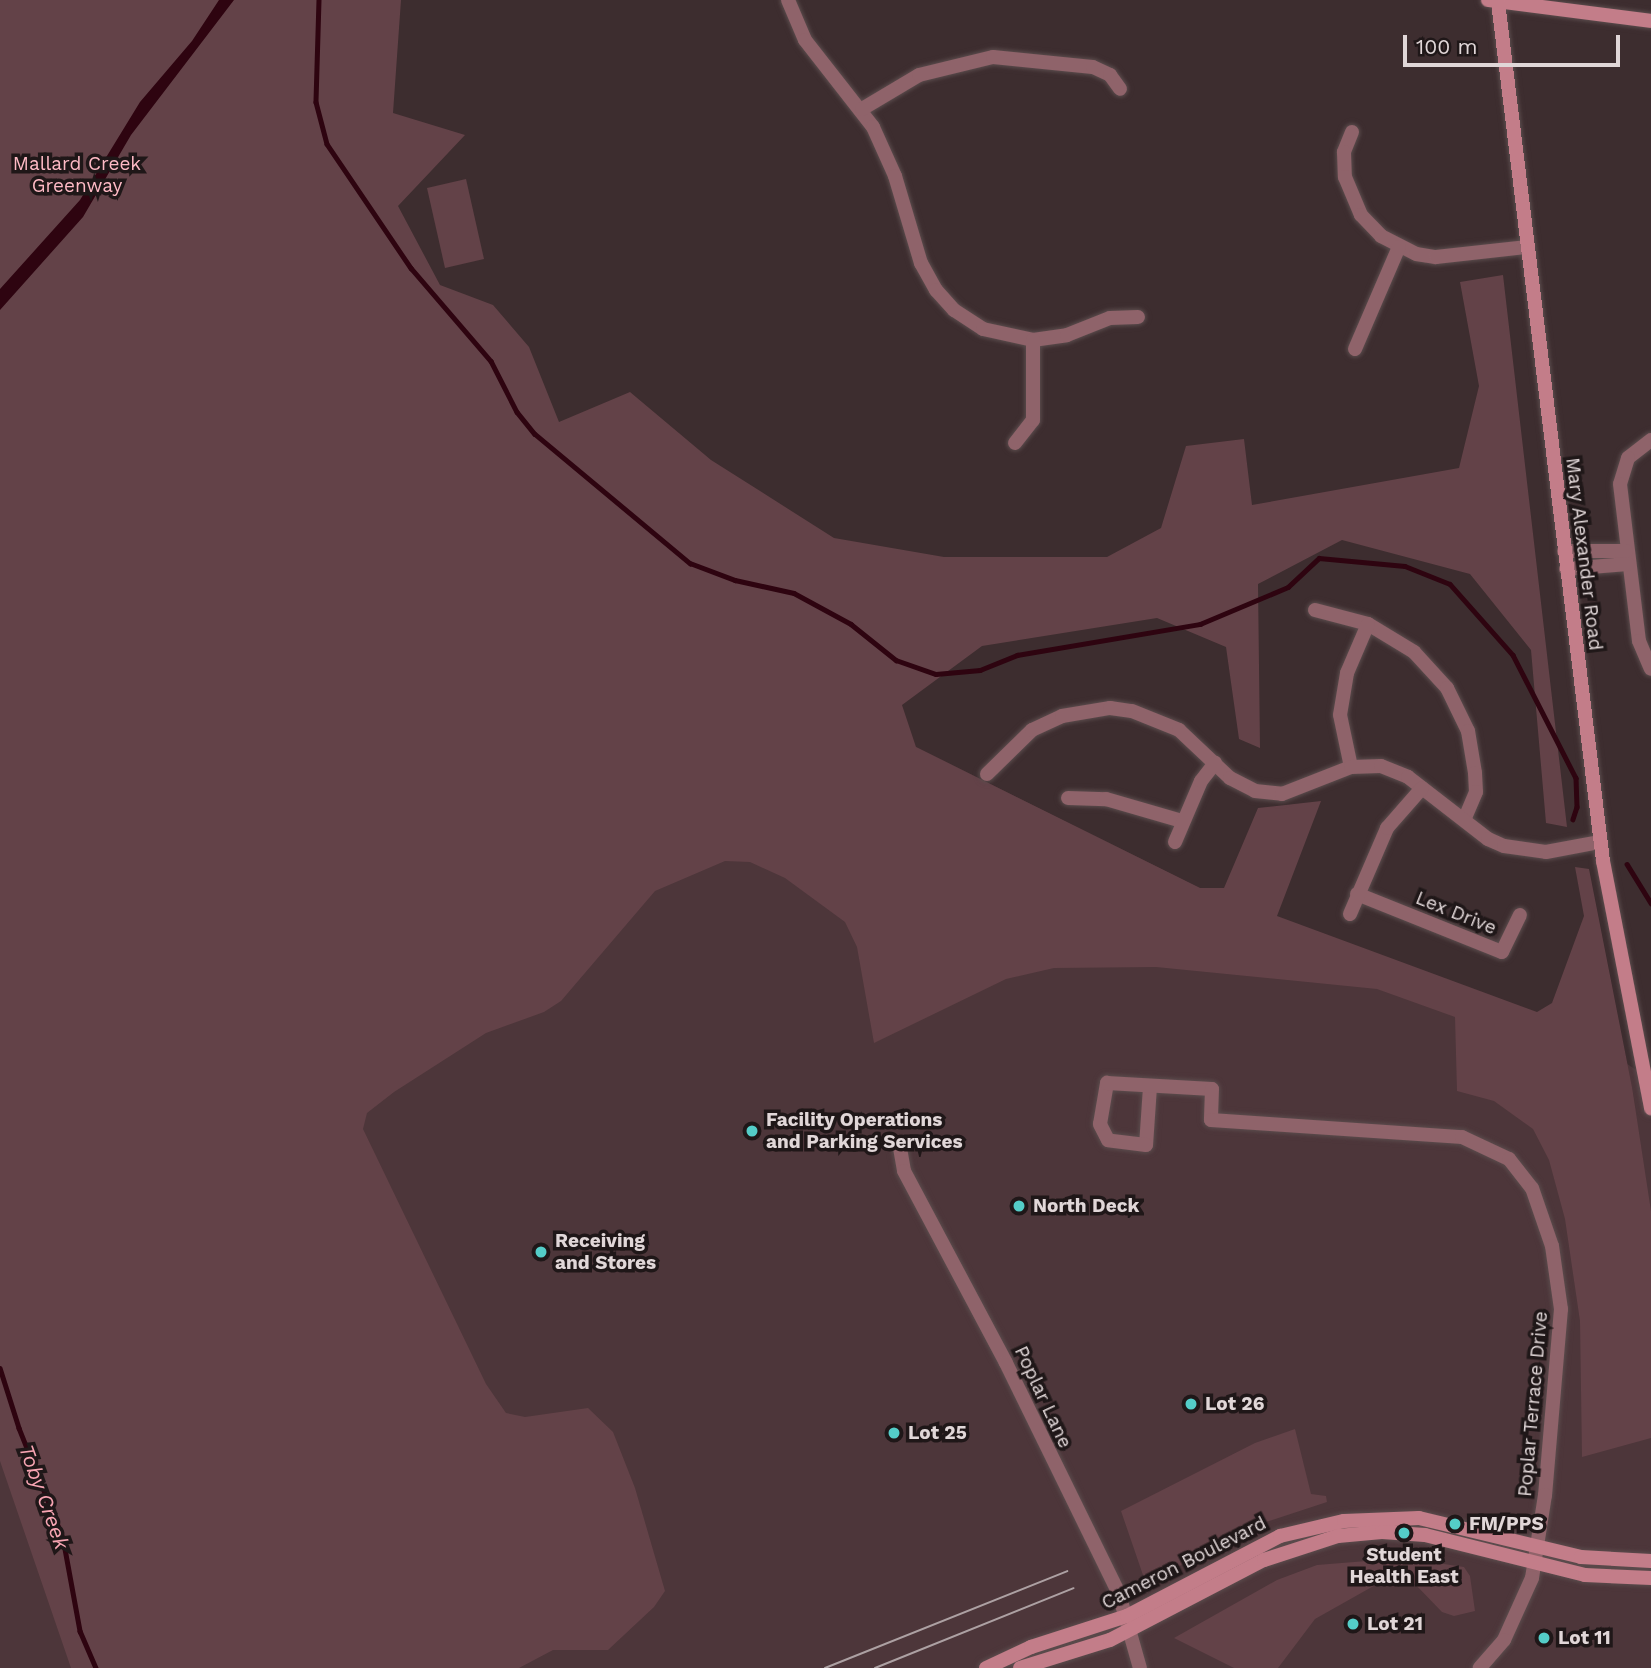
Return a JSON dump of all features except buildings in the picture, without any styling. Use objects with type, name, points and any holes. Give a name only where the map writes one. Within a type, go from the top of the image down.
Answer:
[{"type":"street","points":[[788,0],[805,40],[862,108],[895,176],[921,263],[936,290],[983,329],[1033,340],[1067,335],[1110,318],[1138,317]]},
{"type":"street","points":[[1495,1],[1651,21]]},
{"type":"street","name":"Mary Alexander Road","points":[[1495,1],[1601,842],[1651,1108]]},
{"type":"street","points":[[862,108],[919,75],[993,57],[1093,67],[1110,75],[1120,89]]},
{"type":"street","points":[[1352,132],[1343,152],[1351,197],[1374,230],[1399,247],[1436,257],[1527,247]]},
{"type":"street","points":[[1355,349],[1399,247]]},
{"type":"street","points":[[1015,443],[1033,420],[1033,340]]},
{"type":"street","points":[[1651,440],[1628,458],[1622,470],[1627,558],[1639,641],[1651,669]]},
{"type":"street","points":[[1564,551],[1627,558]]},
{"type":"street","points":[[1566,569],[1627,558]]},
{"type":"street","points":[[1315,610],[1368,624],[1432,668],[1460,709],[1475,773],[1476,792],[1464,820]]},
{"type":"street","points":[[1351,767],[1341,706],[1347,673],[1368,624]]},
{"type":"street","points":[[987,774],[1032,730],[1062,716],[1110,708],[1167,723],[1244,787],[1271,794],[1303,788],[1351,767],[1390,768],[1422,788],[1488,839],[1520,850],[1562,850],[1601,842]]},
{"type":"street","points":[[1175,842],[1201,781],[1215,764]]},
{"type":"street","points":[[1350,914],[1387,828],[1422,788]]},
{"type":"street","points":[[1068,798],[1105,799],[1182,821]]},
{"type":"street","name":"Lex Drive","points":[[1357,894],[1502,952],[1520,915]]},
{"type":"street","name":"Poplar Terrace Drive","points":[[1150,1087],[1146,1145],[1108,1140],[1100,1124],[1107,1083],[1212,1089],[1211,1120],[1450,1135],[1484,1145],[1517,1166],[1544,1215],[1561,1309],[1534,1564],[1504,1640],[1480,1668]]},
{"type":"street","name":"Poplar Lane","points":[[900,1148],[904,1171],[1025,1399],[1126,1616],[1140,1668]]},
{"type":"street","name":"Cameron Boulevard","points":[[986,1668],[1031,1647],[1126,1616],[1268,1541],[1344,1521],[1419,1518],[1594,1560],[1651,1561]]},
{"type":"street","name":"Cameron Boulevard","points":[[1020,1668],[1130,1632],[1264,1560],[1338,1536],[1425,1535],[1534,1564],[1602,1577],[1651,1578]]},
{"type":"shaded area","points":[[219,0],[234,0],[131,135],[83,217],[0,310],[0,289],[80,200],[140,102],[192,41]]},
{"type":"shaded area","points":[[916,747],[1200,888],[1608,1051],[1651,1080],[1651,1668],[0,1668],[0,1324],[471,981]]},
{"type":"green space","name":"Mallard Creek Greenway","points":[[0,0],[401,0],[393,113],[465,135],[398,206],[440,285],[493,305],[529,347],[559,422],[630,392],[711,460],[834,538],[944,557],[1107,557],[1161,528],[1186,446],[1244,439],[1252,505],[1459,468],[1479,386],[1460,282],[1503,275],[1567,827],[1546,823],[1531,650],[1470,574],[1342,540],[1258,584],[1260,748],[1239,739],[1226,647],[1157,618],[982,646],[902,705],[916,747],[1200,888],[1224,888],[1258,808],[1321,801],[1277,916],[1537,1012],[1552,1003],[1584,916],[1575,867],[1589,869],[1632,1087],[1651,1211],[1651,1438],[1582,1457],[1580,1321],[1565,1219],[1549,1160],[1533,1129],[1494,1101],[1457,1091],[1455,1017],[1377,989],[1156,967],[1054,968],[1006,979],[874,1043],[857,947],[845,922],[785,878],[750,862],[725,861],[655,891],[561,1001],[544,1012],[486,1033],[394,1092],[367,1113],[363,1129],[486,1384],[506,1413],[525,1417],[588,1408],[613,1432],[635,1488],[665,1591],[654,1607],[608,1650],[553,1650],[519,1668],[71,1668],[0,1461]]},
{"type":"green space","points":[[466,179],[484,259],[445,268],[427,188]]},
{"type":"green space","points":[[1295,1429],[1311,1494],[1326,1496],[1327,1502],[1257,1525],[1151,1581],[1144,1578],[1121,1511],[1255,1443]]},
{"type":"green space","points":[[1404,1558],[1464,1567],[1470,1576],[1475,1611],[1454,1616],[1442,1612],[1413,1582],[1386,1579],[1315,1619],[1278,1668],[1234,1668],[1174,1638],[1277,1580],[1317,1565]]},
{"type":"waterway","points":[[319,0],[316,102],[327,144],[411,268],[491,361],[517,412],[535,434],[690,563],[735,580],[794,593],[851,624],[896,660],[936,674],[980,670],[1017,655],[1200,624],[1288,587],[1319,558],[1405,566],[1450,584],[1513,655],[1576,778],[1577,807],[1573,819]]},
{"type":"waterway","points":[[1627,864],[1651,903]]},
{"type":"waterway","name":"Toby Creek","points":[[0,1368],[19,1428],[63,1538],[80,1631],[96,1668]]},
{"type":"tram line","points":[[825,1668],[1067,1571]]},
{"type":"tram line","points":[[875,1668],[1074,1588]]},
{"type":"place","name":"Facility Operations and Parking Services","points":[[752,1131]]},
{"type":"place","name":"North Deck","points":[[1019,1206]]},
{"type":"place","name":"Receiving and Stores","points":[[541,1252]]},
{"type":"place","name":"Lot 26","points":[[1191,1404]]},
{"type":"place","name":"Lot 25","points":[[894,1433]]},
{"type":"place","name":"FM/PPS","points":[[1455,1524]]},
{"type":"place","name":"Student Health East","points":[[1404,1533]]},
{"type":"place","name":"Lot 21","points":[[1353,1624]]},
{"type":"place","name":"Lot 11","points":[[1544,1638]]}]
